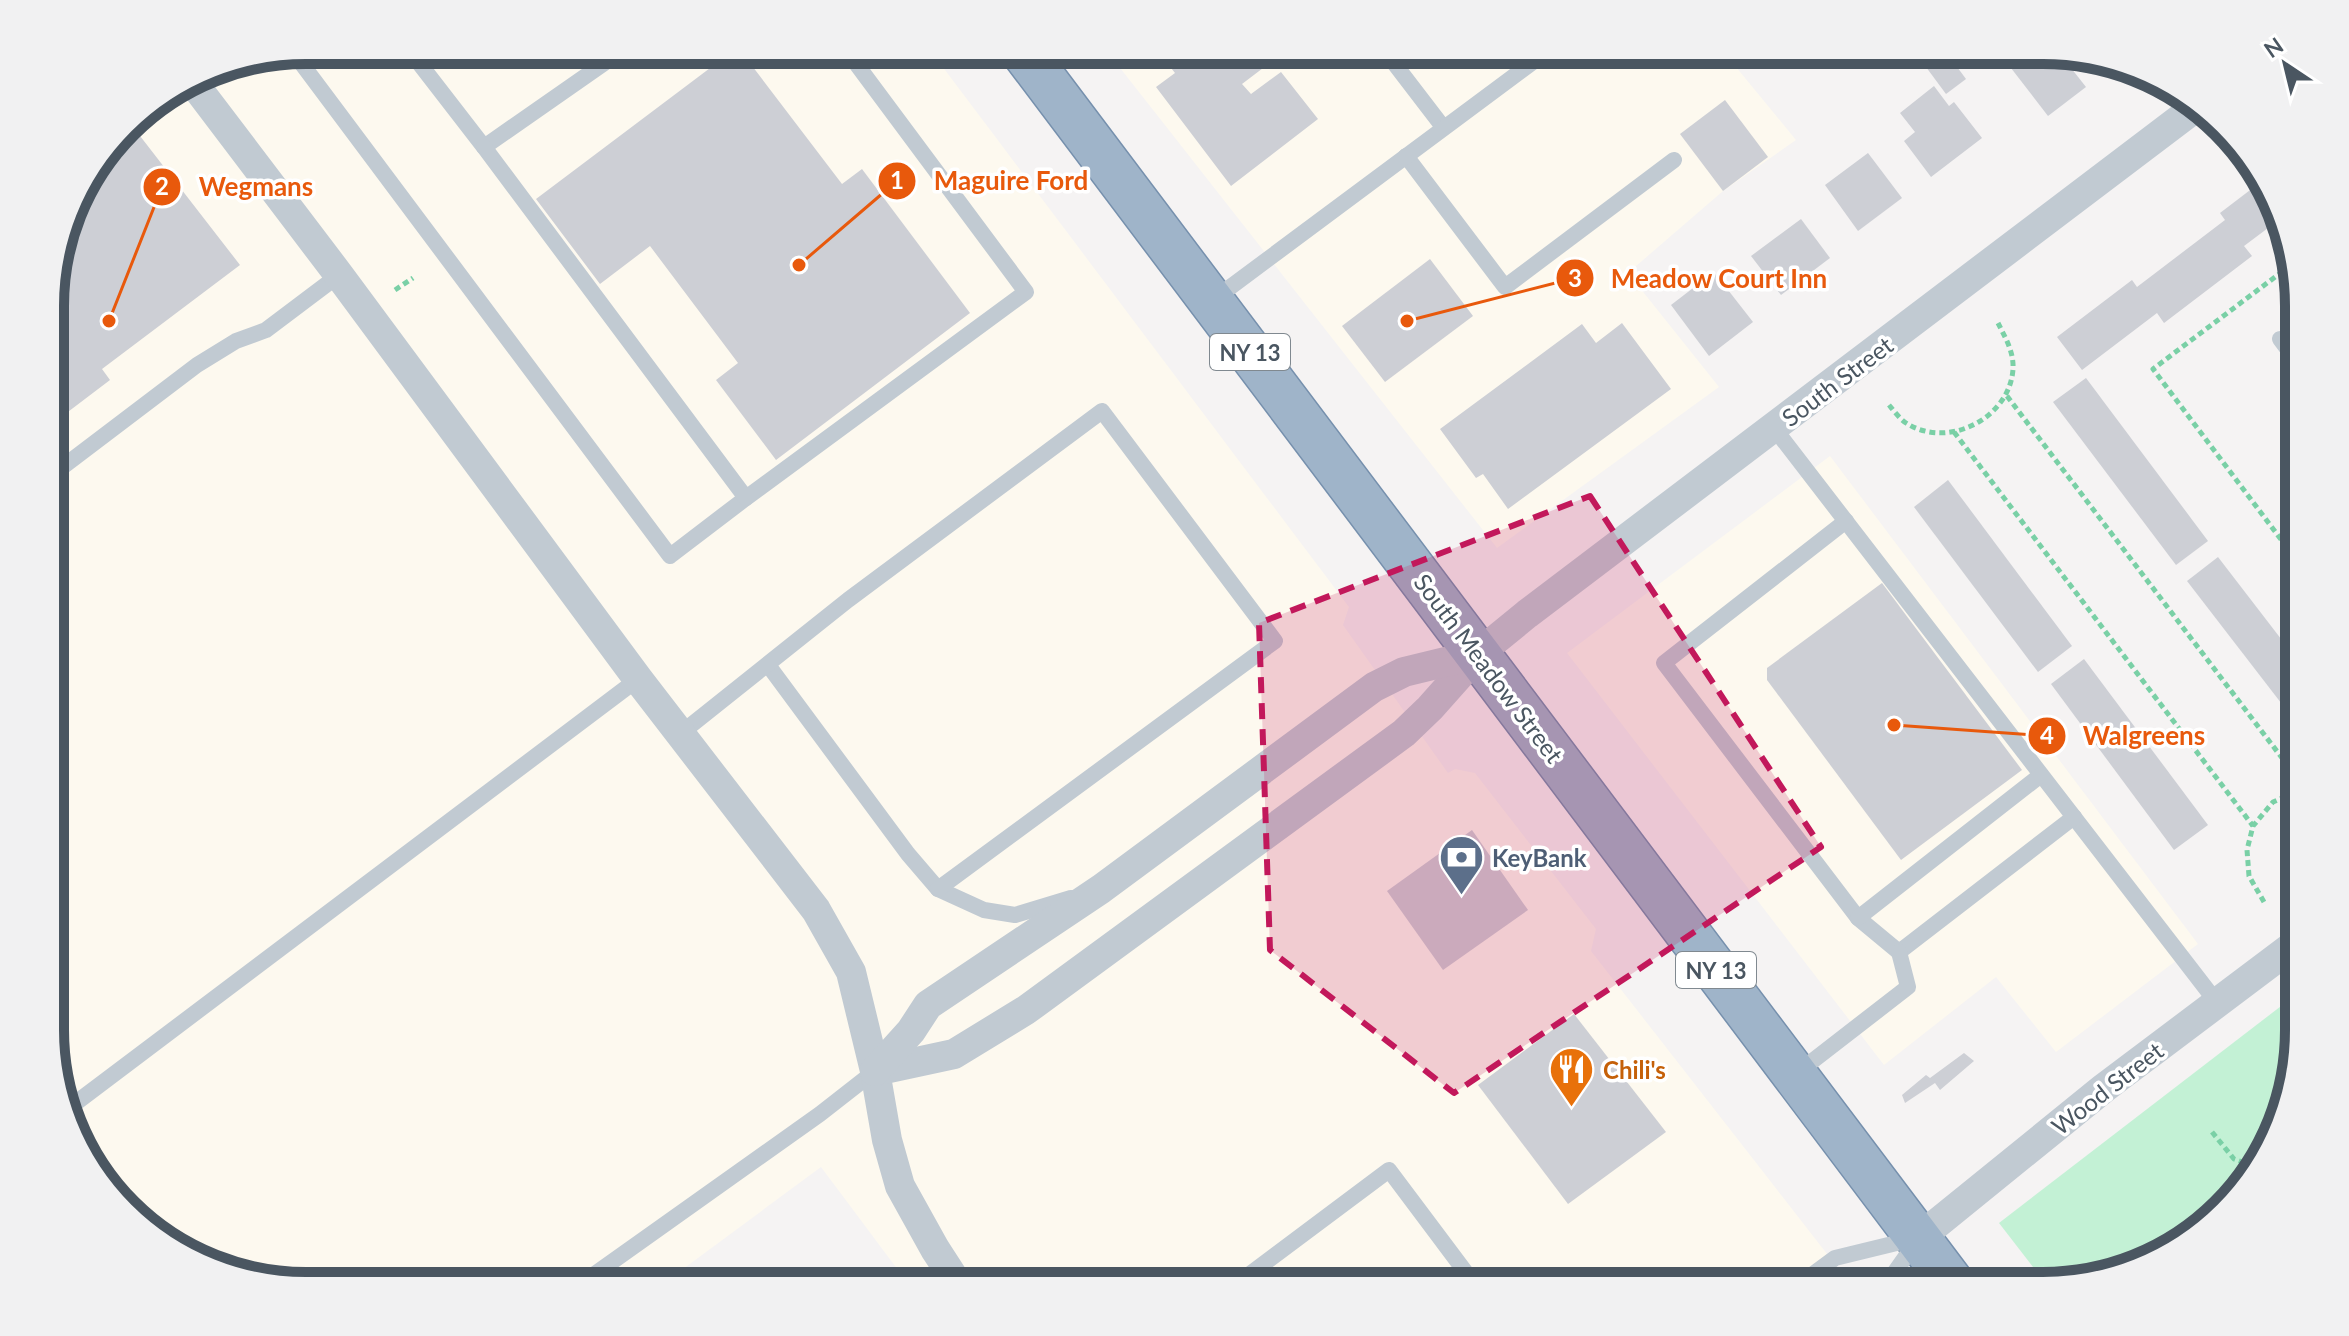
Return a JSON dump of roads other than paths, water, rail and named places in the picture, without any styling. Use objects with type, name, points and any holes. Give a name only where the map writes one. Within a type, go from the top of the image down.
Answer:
[{"type":"highway","name":"South Meadow Street","points":[[1033,65],[1943,1271]]},
{"type":"street","points":[[198,89],[638,679],[816,910],[851,972],[875,1071],[887,1140],[900,1186],[950,1272]]},
{"type":"street","name":"South Street","points":[[875,1071],[954,1054],[1026,1010],[1404,733],[1478,654],[1527,614],[2188,113]]},
{"type":"street","points":[[875,1071],[911,1031],[928,1005],[1101,889],[1374,687],[1404,672],[1478,654]]},
{"type":"street","name":"Wood Street","points":[[1919,1238],[2104,1088],[2284,953]]},
{"type":"lane","points":[[1395,64],[1443,127]]},
{"type":"lane","points":[[1212,301],[1529,64]]},
{"type":"lane","points":[[303,65],[670,556],[1026,292],[857,65]]},
{"type":"lane","points":[[421,65],[746,498]]},
{"type":"lane","points":[[484,147],[602,65]]},
{"type":"lane","points":[[1406,156],[1505,287],[1674,160]]},
{"type":"lane","points":[[64,466],[197,365],[236,341],[266,330],[339,275]]},
{"type":"lane","points":[[2280,339],[2284,344]]},
{"type":"lane","points":[[680,734],[848,600],[1102,411],[1275,641],[938,889]]},
{"type":"lane","points":[[1774,428],[2218,1004]]},
{"type":"lane","points":[[1795,1074],[1908,987],[1899,952],[1858,918],[1664,663],[1846,521]]},
{"type":"lane","points":[[768,665],[908,854],[938,889],[984,910],[1015,915],[1101,889]]},
{"type":"lane","points":[[76,1103],[638,679]]},
{"type":"lane","points":[[1858,918],[2041,775]]},
{"type":"lane","points":[[1899,952],[2074,817]]},
{"type":"lane","points":[[598,1272],[820,1114],[875,1071]]},
{"type":"lane","points":[[1253,1271],[1389,1170],[1465,1271]]},
{"type":"lane","points":[[1817,1271],[1835,1258],[1919,1238]]},
{"type":"lane","points":[[1896,1271],[1919,1238]]},
{"type":"place","name":"Maguire Ford","points":[[799,265]]},
{"type":"place","name":"Wegmans","points":[[109,321]]},
{"type":"place","name":"Meadow Court Inn","points":[[1407,321]]},
{"type":"place","name":"Walgreens","points":[[1894,725]]},
{"type":"place","name":"KeyBank","points":[[1461,896]]},
{"type":"place","name":"Chili's","points":[[1572,1108]]}]
